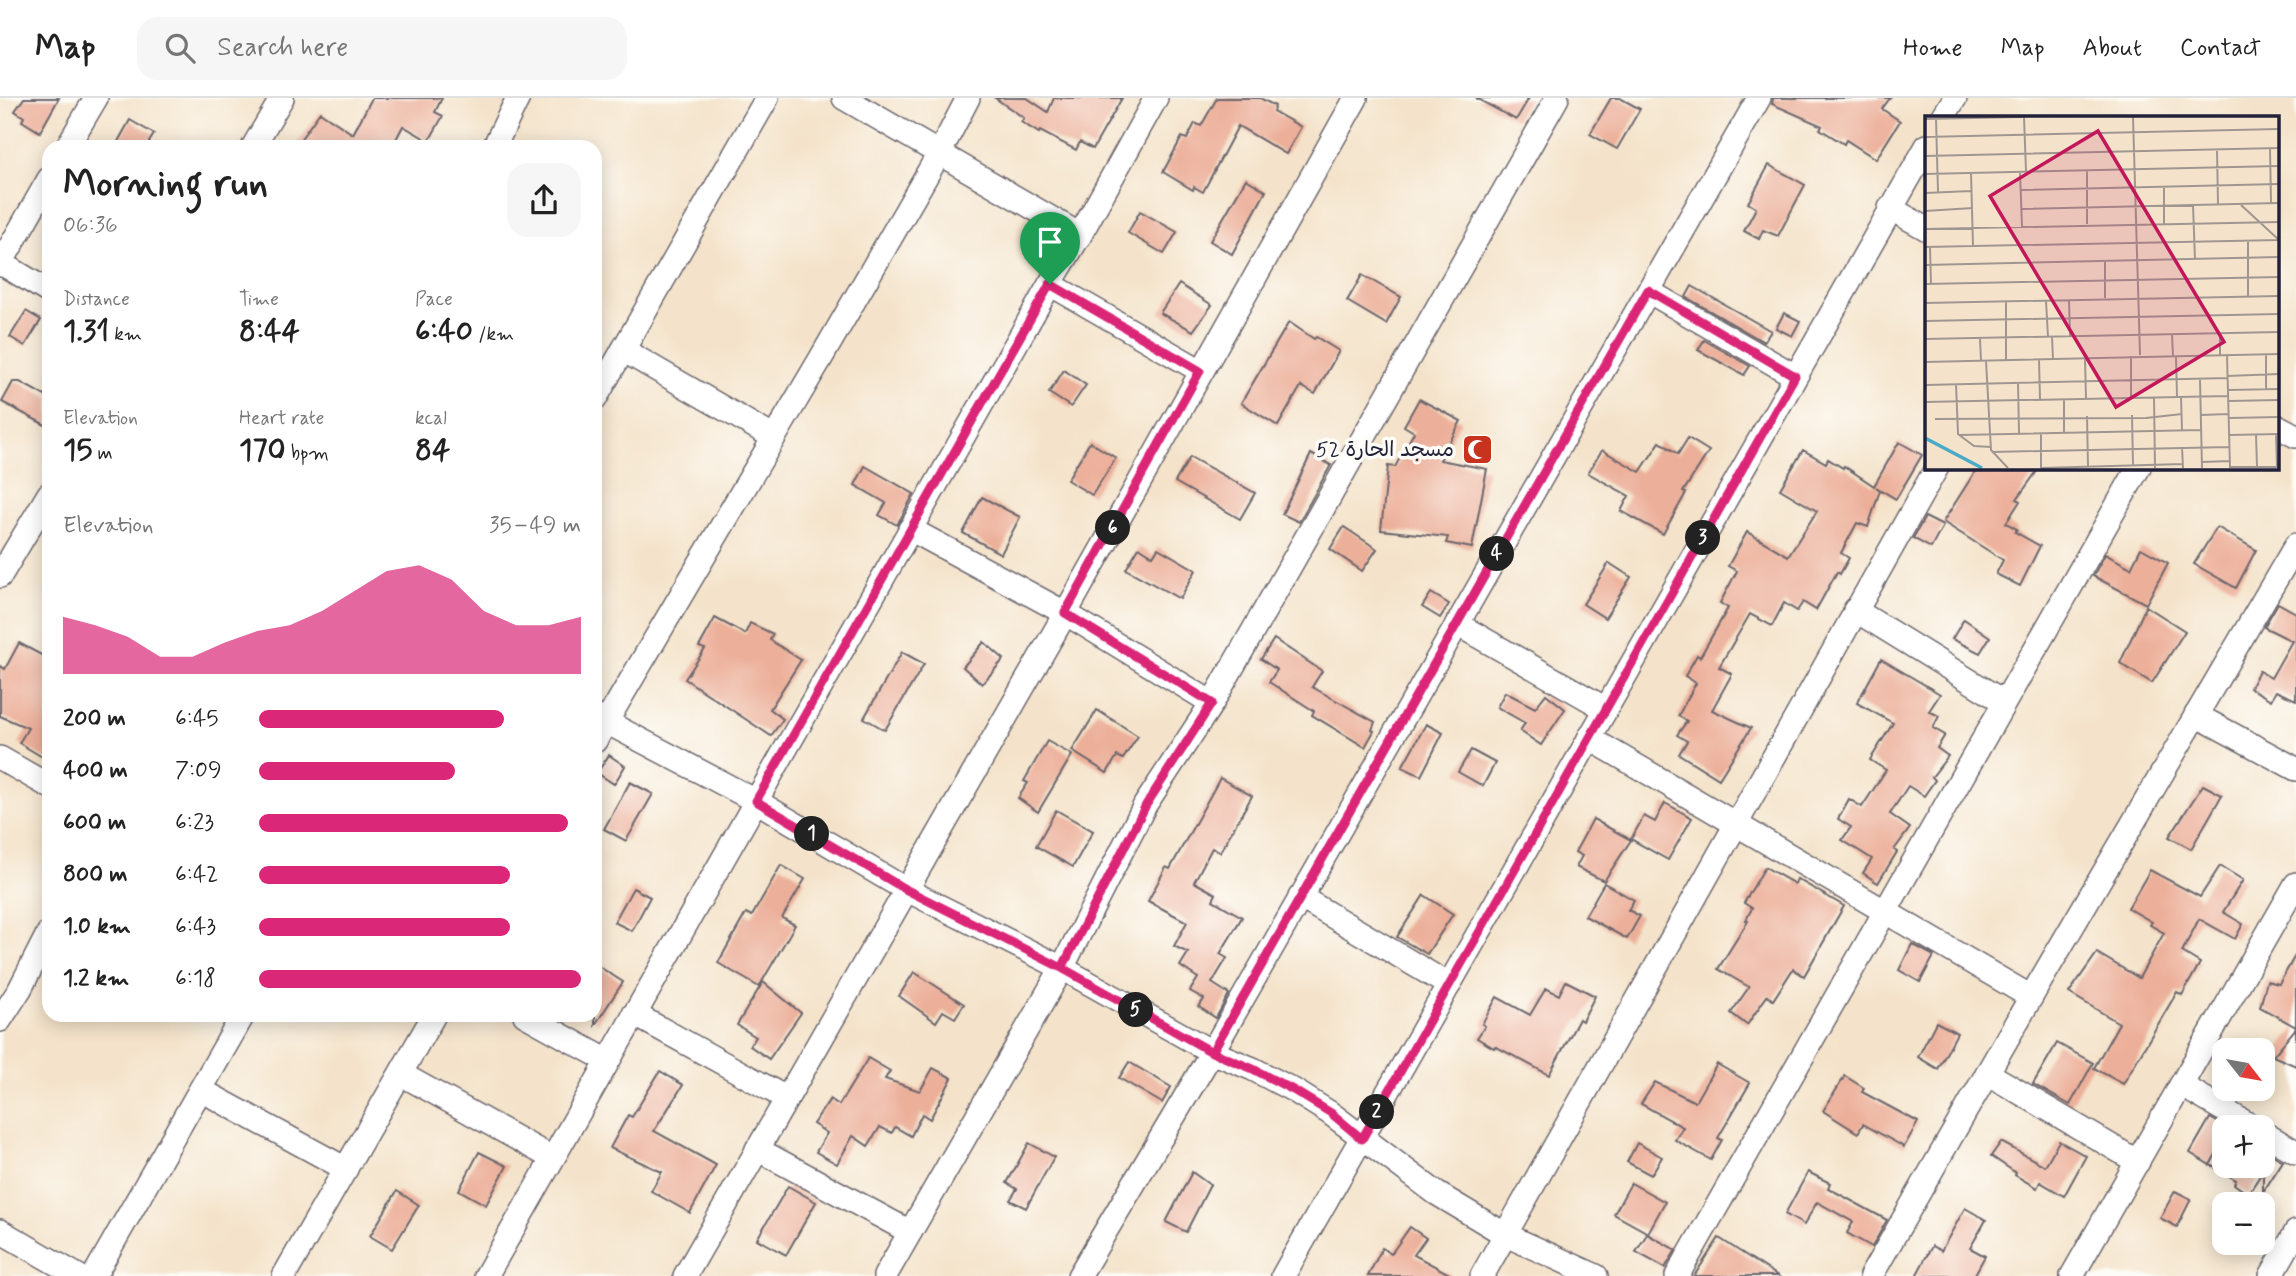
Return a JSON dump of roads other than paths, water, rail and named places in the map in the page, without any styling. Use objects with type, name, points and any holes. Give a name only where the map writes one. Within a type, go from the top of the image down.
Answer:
[{"type":"street","points":[[72,140],[96,98]]},
{"type":"street","points":[[257,140],[282,98]]},
{"type":"street","points":[[497,140],[518,98]]},
{"type":"street","points":[[602,387],[767,98]]},
{"type":"street","points":[[844,98],[1080,235]]},
{"type":"street","points":[[602,721],[774,437],[940,152],[968,98]]},
{"type":"street","points":[[486,1276],[1156,98]]},
{"type":"street","points":[[685,1276],[1356,98]]},
{"type":"street","points":[[886,1276],[1062,968],[1146,805],[1212,703],[1557,98]]},
{"type":"street","points":[[1079,1276],[1212,1052],[1759,98]]},
{"type":"street","points":[[1944,116],[1955,98]]},
{"type":"street","points":[[1283,1276],[1925,149]]},
{"type":"street","points":[[42,191],[0,264],[42,288]]},
{"type":"street","points":[[1890,208],[1925,228]]},
{"type":"street","points":[[1050,284],[1200,371]]},
{"type":"street","points":[[1648,290],[1795,376]]},
{"type":"street","points":[[623,351],[774,437]]},
{"type":"street","points":[[2278,427],[2296,436]]},
{"type":"street","points":[[1482,1276],[1936,469]]},
{"type":"street","points":[[1677,1276],[2138,469]]},
{"type":"street","points":[[0,576],[42,506]]},
{"type":"street","points":[[910,529],[1065,613],[1212,703]]},
{"type":"street","points":[[1871,1276],[2296,545]]},
{"type":"street","points":[[1855,610],[2004,702]]},
{"type":"street","points":[[1457,624],[1606,709]]},
{"type":"street","points":[[2196,715],[2296,769]]},
{"type":"street","points":[[602,727],[756,801],[905,889],[1062,968],[1212,1052],[1293,1090],[1331,1113],[1436,1193],[1506,1235],[1595,1276]]},
{"type":"street","points":[[1589,738],[2031,997]]},
{"type":"street","points":[[0,758],[42,782]]},
{"type":"street","points":[[2072,1276],[2296,884]]},
{"type":"street","points":[[1300,897],[1449,985]]},
{"type":"street","points":[[0,1020],[20,989],[42,946]]},
{"type":"street","points":[[634,1014],[786,1098]]},
{"type":"street","points":[[94,1276],[239,1022]]},
{"type":"street","points":[[284,1276],[431,1022]]},
{"type":"street","points":[[538,1022],[608,1061]]},
{"type":"street","points":[[1987,1073],[2138,1162]]},
{"type":"street","points":[[401,1074],[552,1158]]},
{"type":"street","points":[[2181,1085],[2232,1115]]},
{"type":"street","points":[[201,1090],[346,1169]]},
{"type":"street","points":[[2275,1140],[2296,1152]]},
{"type":"street","points":[[757,1149],[910,1233]]},
{"type":"street","points":[[0,1231],[78,1276]]},
{"type":"street","points":[[2271,1276],[2290,1259],[2296,1232]]},
{"type":"place","name":"مسجد الحارة 52","points":[[1477,450]]}]
